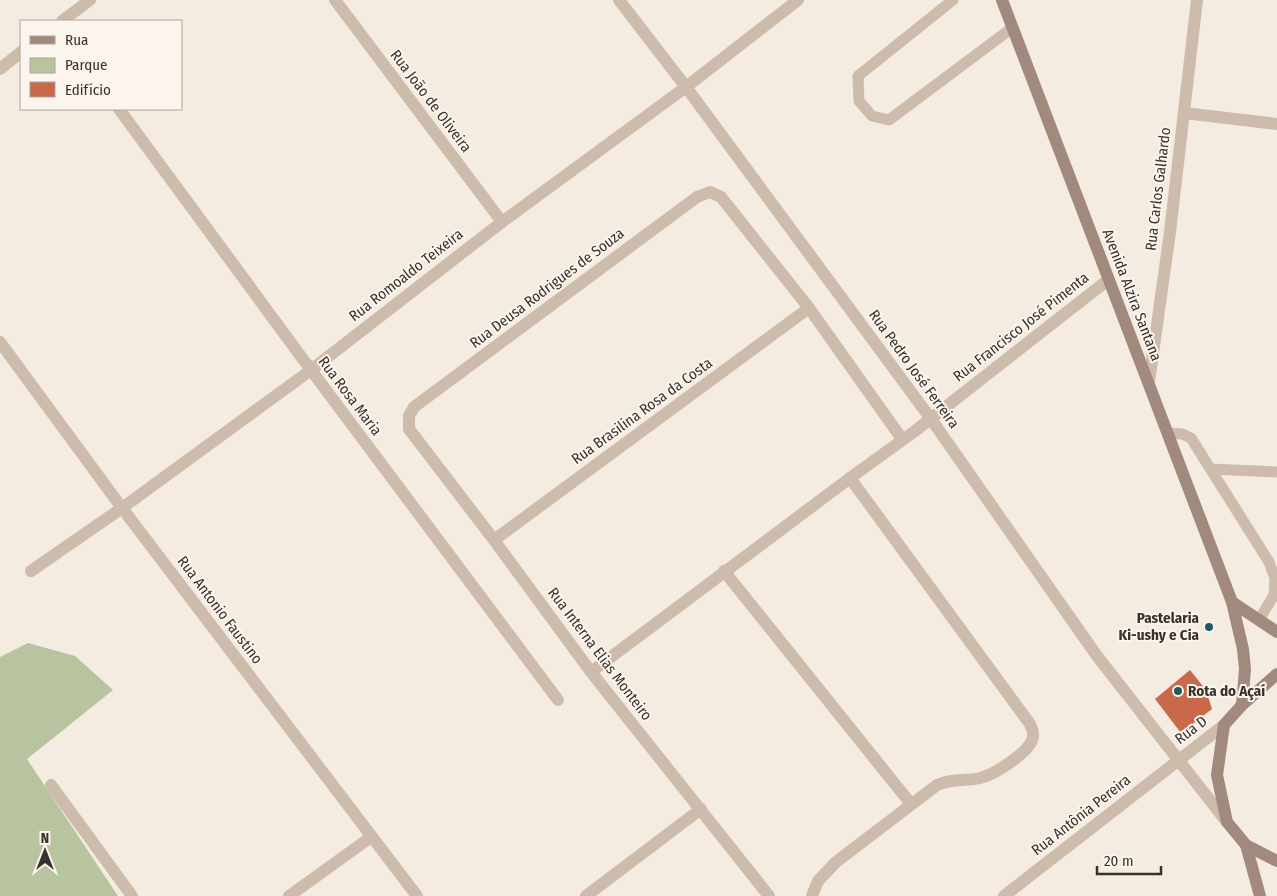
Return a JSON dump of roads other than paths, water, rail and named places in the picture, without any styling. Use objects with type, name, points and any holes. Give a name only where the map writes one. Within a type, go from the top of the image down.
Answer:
[{"type":"main road","name":"Avenida Alzira Santana","points":[[1002,0],[1232,602],[1243,649],[1245,669],[1242,705]]},
{"type":"main road","points":[[1232,602],[1277,632]]},
{"type":"main road","points":[[1277,674],[1242,705],[1224,725],[1218,775],[1227,822],[1246,845],[1277,861]]},
{"type":"main road","points":[[1246,845],[1260,896]]},
{"type":"street","points":[[63,20],[90,0]]},
{"type":"street","name":"Rua João de Oliveira","points":[[334,0],[502,222]]},
{"type":"street","name":"Rua Pedro José Ferreira","points":[[619,0],[686,87],[931,419],[1097,656],[1227,822]]},
{"type":"street","name":"Rua Romoaldo Teixeira","points":[[31,571],[122,508],[311,370],[502,222],[686,87],[798,0]]},
{"type":"street","name":"Rua Carlos Galhardo","points":[[1149,382],[1170,232],[1197,0]]},
{"type":"street","points":[[0,68],[20,53]]},
{"type":"street","name":"Rua Rosa Maria","points":[[120,110],[311,370],[558,700]]},
{"type":"street","points":[[1184,113],[1277,124]]},
{"type":"street","name":"Rua Deusa Rodrigues de Souza","points":[[409,429],[409,416],[414,406],[697,196],[710,192],[720,196],[809,308]]},
{"type":"street","name":"Rua Francisco José Pimenta","points":[[591,672],[724,571],[931,419],[1108,280]]},
{"type":"street","points":[[809,308],[902,439]]},
{"type":"street","name":"Rua Brasilina Rosa da Costa","points":[[494,540],[809,308]]},
{"type":"street","name":"Rua Antonio Faustino","points":[[0,342],[122,508],[417,896]]},
{"type":"street","name":"Rua Interna Elias Monteiro","points":[[409,429],[591,672],[769,896]]},
{"type":"street","points":[[812,896],[822,877],[836,862],[937,785],[949,780],[978,779],[991,774],[1029,747],[1034,736],[1030,724],[850,478]]},
{"type":"street","points":[[724,571],[911,804]]},
{"type":"street","name":"Rua D","points":[[1178,760],[1224,725]]},
{"type":"street","name":"Rua Antônia Pereira","points":[[1004,896],[1178,760]]},
{"type":"street","points":[[50,784],[132,896]]},
{"type":"street","points":[[586,896],[701,809]]},
{"type":"street","points":[[289,896],[371,837]]},
{"type":"lane","points":[[952,0],[858,76],[859,101],[872,116],[890,120],[1012,28]]},
{"type":"lane","points":[[1168,433],[1182,434],[1191,438],[1273,562],[1275,578],[1274,595],[1259,620]]},
{"type":"lane","points":[[1211,468],[1277,472]]},
{"type":"place","name":"Pastelaria Ki-ushy e Cia","points":[[1209,627]]},
{"type":"place","name":"Rota do Açaí","points":[[1178,691]]}]
